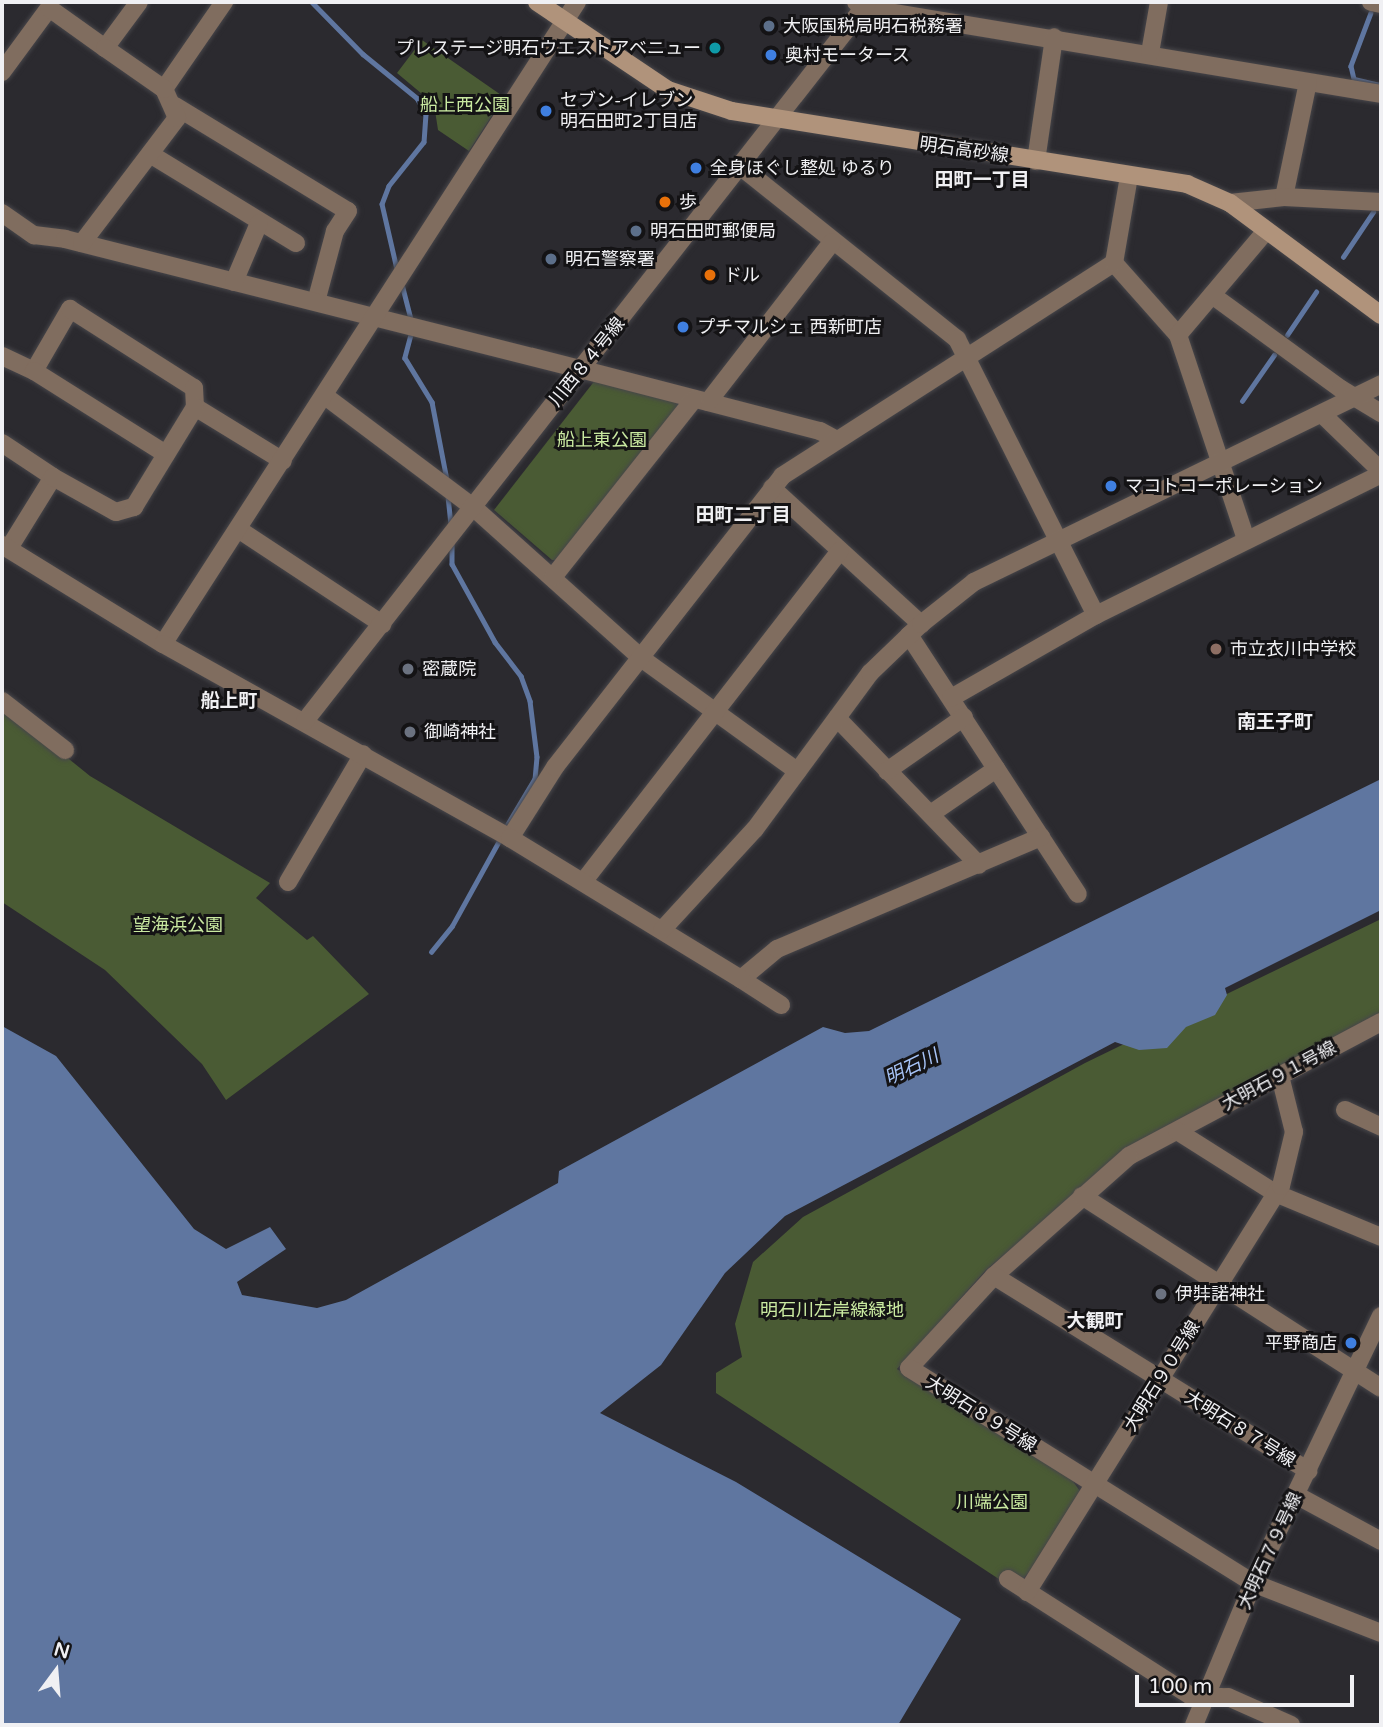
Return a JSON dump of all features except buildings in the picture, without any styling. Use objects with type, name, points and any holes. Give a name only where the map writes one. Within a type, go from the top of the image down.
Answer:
[{"type":"main road","name":"明石高砂線","points":[[537,2],[563,22],[668,90],[775,121],[1187,184],[1230,203],[1381,315]]},
{"type":"street","points":[[105,48],[139,2]]},
{"type":"street","points":[[164,89],[224,2]]},
{"type":"street","points":[[163,644],[577,2]]},
{"type":"street","points":[[1150,53],[1159,2]]},
{"type":"street","points":[[1371,2],[1381,4]]},
{"type":"street","points":[[863,4],[1381,94]]},
{"type":"street","name":"川西８４号線","points":[[305,721],[740,166],[863,4]]},
{"type":"street","points":[[2,72],[52,5],[105,48],[164,89],[175,106],[177,118],[82,243]]},
{"type":"street","points":[[1036,161],[1054,37]]},
{"type":"street","points":[[1284,197],[1308,82]]},
{"type":"street","points":[[175,106],[348,211],[335,231],[316,302]]},
{"type":"street","points":[[150,154],[259,223],[296,243]]},
{"type":"street","points":[[740,166],[957,339],[971,358],[1096,615]]},
{"type":"street","points":[[510,838],[555,767],[782,476],[971,358],[1114,263],[1129,176]]},
{"type":"street","points":[[1230,203],[1284,197],[1381,202]]},
{"type":"street","points":[[2,213],[34,236],[82,243],[580,369],[820,431],[837,440]]},
{"type":"street","points":[[234,282],[259,223]]},
{"type":"street","points":[[1178,335],[1266,231]]},
{"type":"street","points":[[553,578],[832,242]]},
{"type":"street","points":[[1114,263],[1178,335],[1246,540]]},
{"type":"street","points":[[1212,295],[1381,413]]},
{"type":"street","points":[[2,443],[53,477],[116,512],[134,507],[195,407],[194,388],[70,309],[34,371]]},
{"type":"street","points":[[2,356],[34,371],[166,454]]},
{"type":"street","points":[[662,930],[755,829],[870,673],[915,629],[974,582],[1059,537],[1359,398],[1381,384]]},
{"type":"street","points":[[325,396],[473,506],[641,658],[797,771]]},
{"type":"street","points":[[195,407],[283,461]]},
{"type":"street","points":[[951,698],[1096,615],[1381,472],[1323,415]]},
{"type":"street","points":[[53,477],[6,546],[163,644],[510,838],[781,1005]]},
{"type":"street","points":[[772,488],[840,551],[915,629],[951,698],[1078,894]]},
{"type":"street","points":[[238,529],[382,624]]},
{"type":"street","points":[[583,882],[840,551]]},
{"type":"street","points":[[2,701],[65,750]]},
{"type":"street","points":[[887,771],[964,717]]},
{"type":"street","points":[[837,718],[887,771],[932,813],[979,865]]},
{"type":"street","points":[[288,882],[363,754]]},
{"type":"street","points":[[932,813],[996,769]]},
{"type":"street","points":[[741,979],[777,949],[979,865],[1041,836]]},
{"type":"street","name":"大明石９１号線","points":[[1177,1131],[1381,1022]]},
{"type":"street","name":"大明石９０号線","points":[[1027,1592],[1281,1186],[1294,1132],[1280,1076]]},
{"type":"street","points":[[1345,1110],[1381,1127]]},
{"type":"street","points":[[1177,1131],[1275,1193],[1381,1237]]},
{"type":"street","name":"大明石８９号線","points":[[1177,1131],[1129,1156],[1082,1196],[994,1276],[909,1368],[1253,1583],[1381,1633]]},
{"type":"street","points":[[1082,1196],[1381,1388]]},
{"type":"street","name":"大明石８７号線","points":[[994,1276],[1308,1471]]},
{"type":"street","name":"大明石７９号線","points":[[1194,1725],[1253,1583],[1381,1316]]},
{"type":"street","points":[[1296,1495],[1381,1541]]},
{"type":"street","points":[[1008,1579],[1191,1696],[1208,1693],[1228,1697],[1291,1725]]},
{"type":"green space","name":"船上西公園","points":[[422,40],[504,97],[469,151],[438,130],[434,104],[397,73]]},
{"type":"green space","name":"船上東公園","points":[[596,379],[680,401],[679,411],[560,560],[552,560],[494,510]]},
{"type":"green space","name":"望海浜公園","points":[[2,705],[90,776],[270,883],[256,898],[307,940],[313,936],[369,994],[226,1100],[202,1064],[105,970],[2,902]]},
{"type":"green space","name":"明石川左岸線緑地","points":[[1381,919],[1381,1015],[1077,1193],[986,1270],[897,1369],[1072,1480],[1080,1491],[1036,1564],[1014,1589],[716,1393],[716,1373],[742,1357],[735,1324],[753,1262],[803,1217],[1085,1063]]},
{"type":"water","name":"明石川","points":[[1381,779],[1381,910],[1225,988],[1227,995],[1215,1015],[1186,1027],[1167,1048],[1139,1050],[1115,1042],[785,1216],[725,1273],[661,1365],[600,1413],[736,1482],[961,1619],[898,1725],[2,1725],[2,1026],[56,1056],[194,1229],[226,1249],[270,1227],[286,1249],[237,1282],[242,1295],[317,1308],[346,1300],[558,1183],[559,1171],[823,1027],[845,1033],[869,1031]]},
{"type":"waterway","points":[[312,2],[363,54],[417,98],[426,114],[424,142],[389,186],[382,204],[397,269]]},
{"type":"waterway","points":[[1371,13],[1351,66],[1354,79],[1381,85]]},
{"type":"waterway","points":[[1343,257],[1373,212]]},
{"type":"waterway","points":[[402,284],[412,323]]},
{"type":"waterway","points":[[1287,335],[1316,292]]},
{"type":"waterway","points":[[412,331],[405,358],[432,402],[447,480]]},
{"type":"waterway","points":[[1242,401],[1274,355]]},
{"type":"waterway","points":[[448,496],[451,526]]},
{"type":"waterway","points":[[452,545],[452,564],[495,642],[521,676],[530,701],[537,757],[535,779],[504,831]]},
{"type":"waterway","points":[[431,952],[452,926],[500,839]]},
{"type":"place","name":"大阪国税局明石税務署","points":[[769,26]]},
{"type":"place","name":"プレステージ明石ウエストアベニュー","points":[[715,48]]},
{"type":"place","name":"奥村モータース","points":[[771,55]]},
{"type":"place","name":"セブン-イレブン 明石田町2丁目店","points":[[546,111]]},
{"type":"place","name":"全身ほぐし整処 ゆるり","points":[[696,168]]},
{"type":"place","name":"歩","points":[[665,202]]},
{"type":"place","name":"明石田町郵便局","points":[[636,231]]},
{"type":"place","name":"明石警察署","points":[[551,259]]},
{"type":"place","name":"ドル","points":[[710,275]]},
{"type":"place","name":"プチマルシェ 西新町店","points":[[683,327]]},
{"type":"place","name":"マコトコーポレーション","points":[[1111,486]]},
{"type":"place","name":"市立衣川中学校","points":[[1216,649]]},
{"type":"place","name":"密蔵院","points":[[408,669]]},
{"type":"place","name":"御崎神社","points":[[410,732]]},
{"type":"place","name":"伊弉諾神社","points":[[1161,1294]]},
{"type":"place","name":"平野商店","points":[[1351,1343]]},
{"type":"district","name":"田町一丁目","points":[[982,181]]},
{"type":"district","name":"田町二丁目","points":[[743,516]]},
{"type":"district","name":"船上町","points":[[229,702]]},
{"type":"district","name":"南王子町","points":[[1275,723]]},
{"type":"district","name":"大観町","points":[[1095,1322]]},
{"type":"park label","name":"川端公園","points":[[992,1502]]}]
